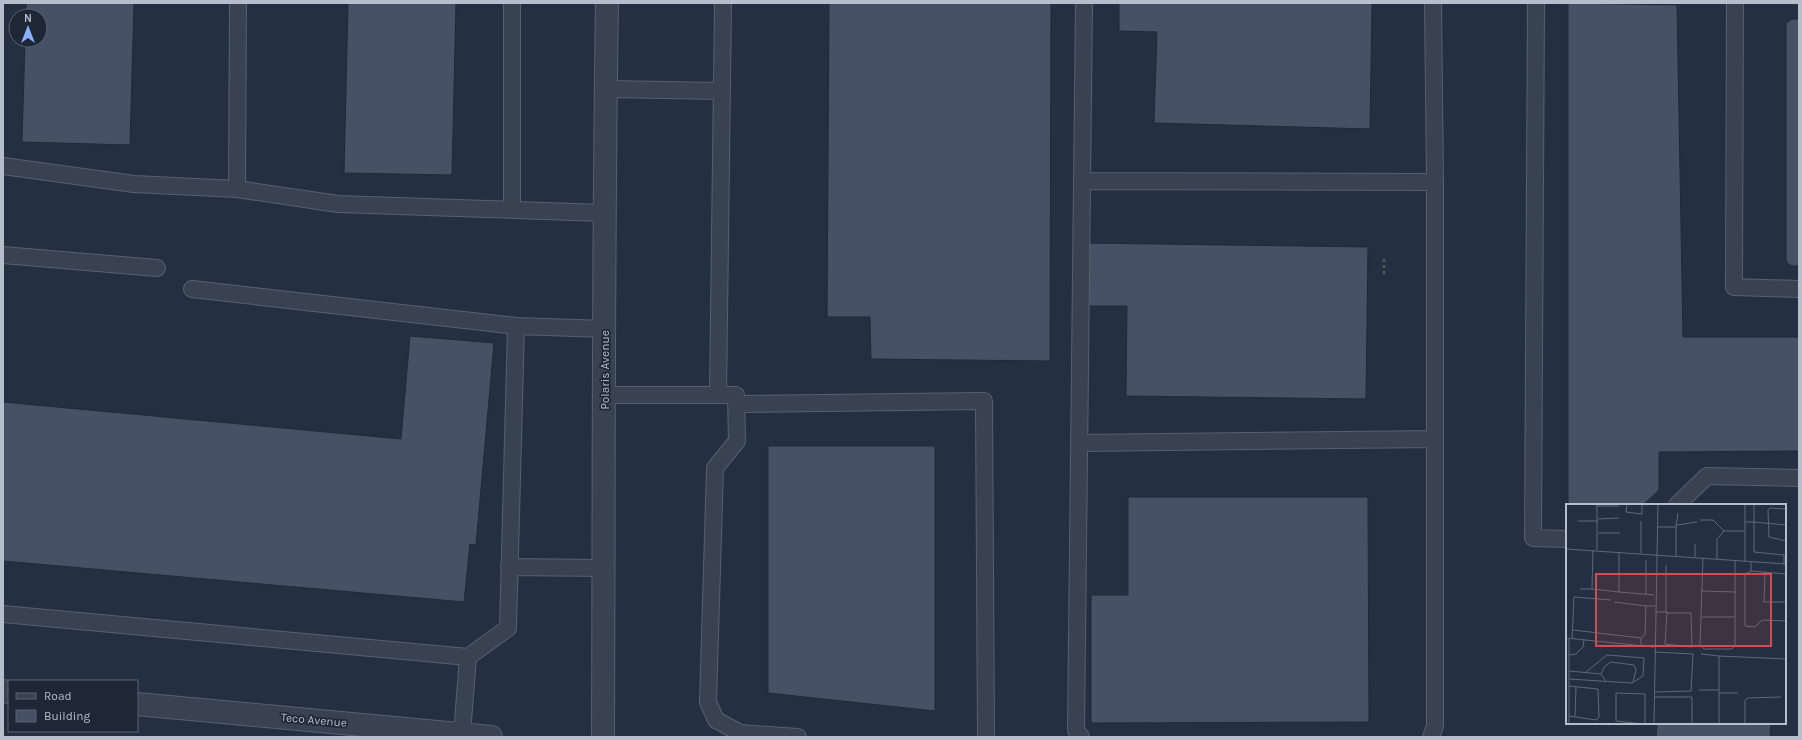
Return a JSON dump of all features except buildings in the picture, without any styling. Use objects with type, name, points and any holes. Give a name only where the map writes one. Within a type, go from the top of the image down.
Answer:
[{"type":"street","name":"Polaris Avenue","points":[[603,737],[605,395],[604,213],[607,3]]},
{"type":"street","name":"Teco Avenue","points":[[138,704],[491,737]]},
{"type":"lane","points":[[237,189],[238,3]]},
{"type":"lane","points":[[512,3],[512,210]]},
{"type":"lane","points":[[718,395],[723,3]]},
{"type":"lane","points":[[1081,737],[1076,730],[1084,3]]},
{"type":"lane","points":[[1431,737],[1435,726],[1435,182],[1433,3]]},
{"type":"lane","points":[[1536,3],[1534,538],[1566,539]]},
{"type":"lane","points":[[1735,3],[1734,288],[1799,288]]},
{"type":"lane","points":[[606,89],[722,91]]},
{"type":"lane","points":[[3,166],[134,184],[237,189],[338,204],[604,213]]},
{"type":"lane","points":[[1082,181],[1435,182]]},
{"type":"lane","points":[[3,255],[157,268]]},
{"type":"lane","points":[[192,289],[516,326],[605,329]]},
{"type":"lane","points":[[3,614],[468,657],[508,628],[516,326]]},
{"type":"lane","points":[[605,395],[736,395],[738,442],[716,468],[708,702],[716,720],[740,733],[798,737]]},
{"type":"lane","points":[[736,404],[984,401],[986,737]]},
{"type":"lane","points":[[1080,443],[1435,439]]},
{"type":"lane","points":[[1678,504],[1707,476],[1799,478]]},
{"type":"lane","points":[[510,567],[604,568]]},
{"type":"lane","points":[[462,734],[468,657]]},
{"type":"path","points":[[1384,259],[1384,274]]}]
